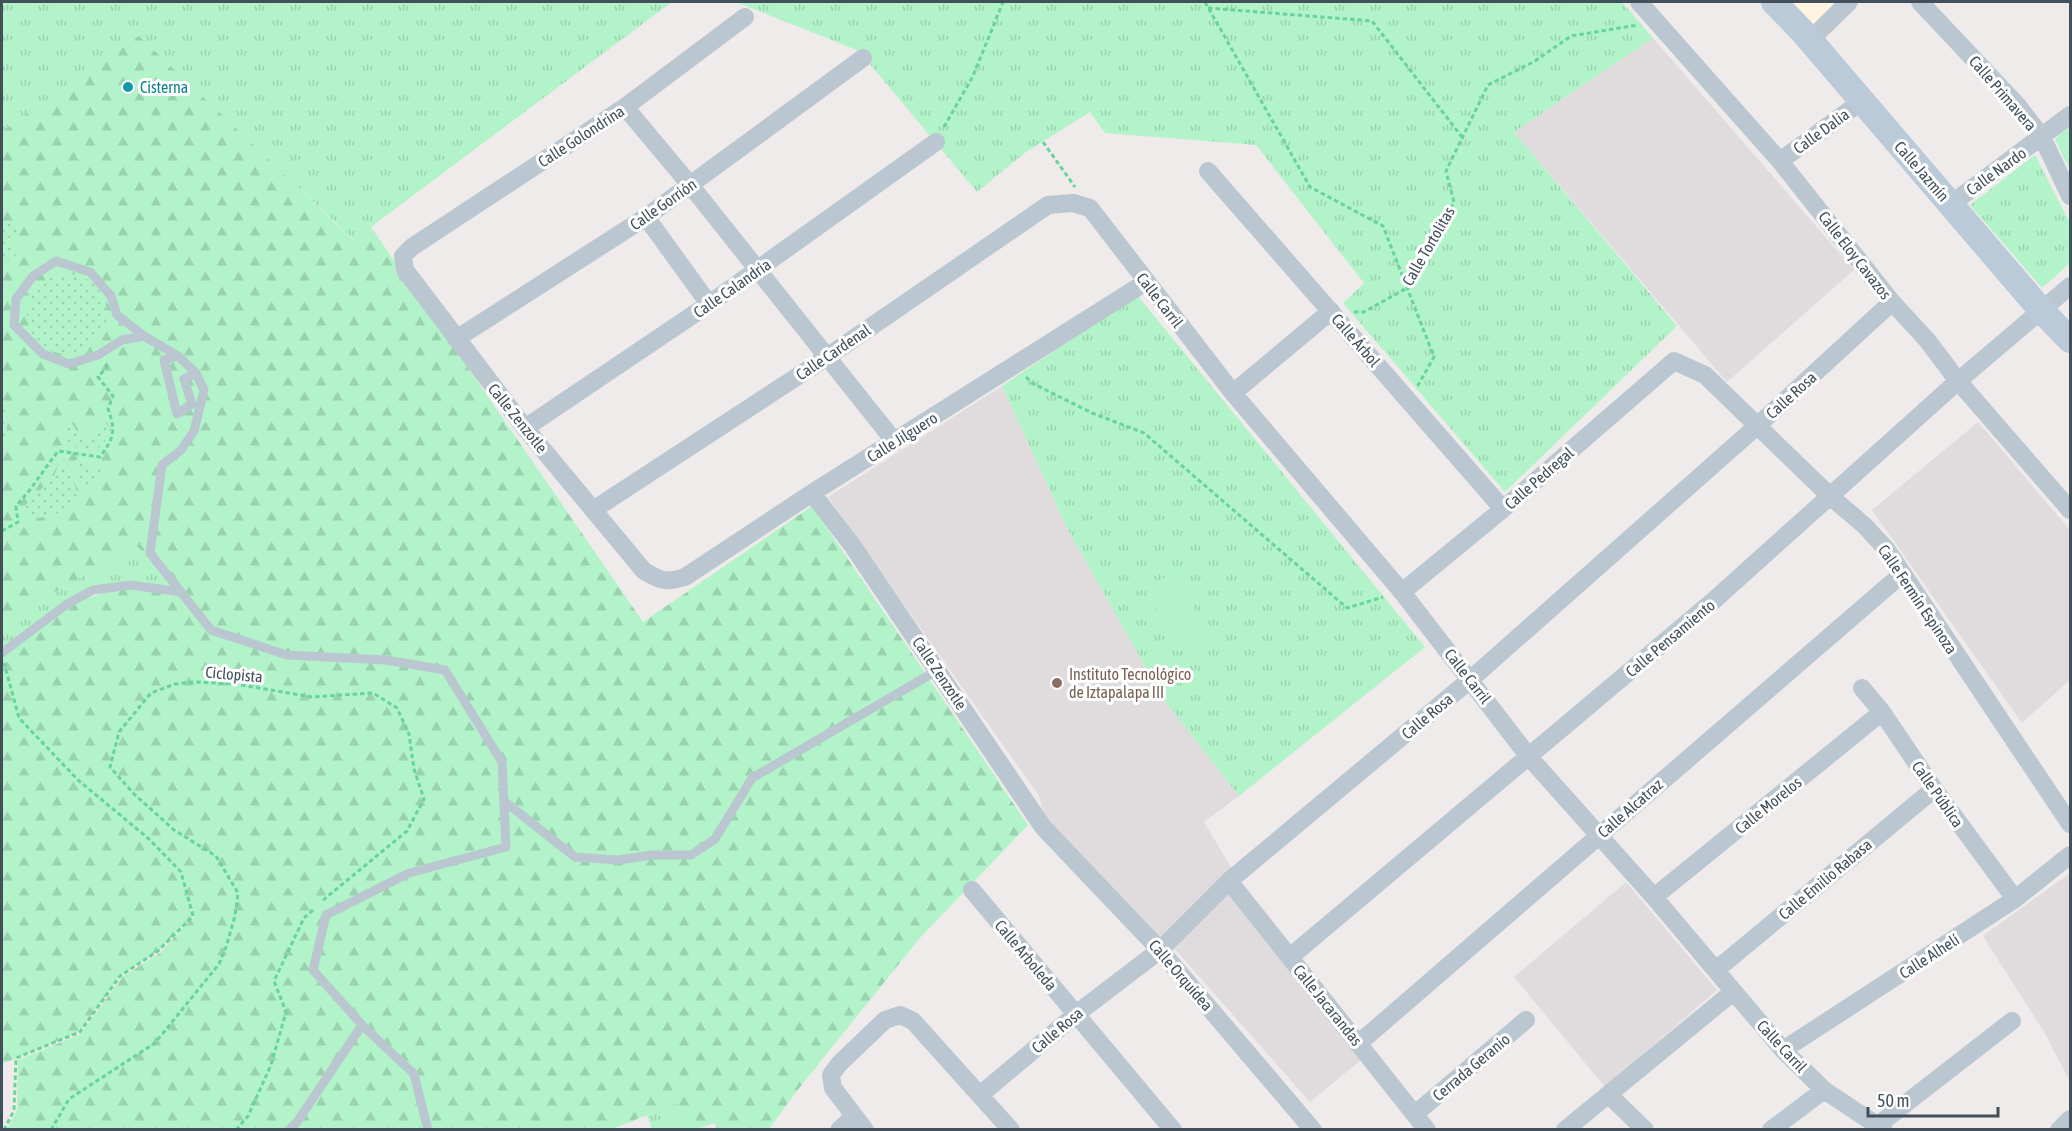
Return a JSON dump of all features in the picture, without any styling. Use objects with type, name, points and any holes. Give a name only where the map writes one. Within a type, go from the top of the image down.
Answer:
[{"type":"street","name":"Calle Eloy Cavazos","points":[[1639,2],[1780,161],[1892,302],[1927,340],[1958,381],[2070,510]]},
{"type":"street","name":"Calle Jazmín","points":[[1774,2],[1810,40],[2041,310],[2070,340]]},
{"type":"street","points":[[1810,40],[1849,2]]},
{"type":"street","name":"Calle Primavera","points":[[1920,2],[2018,106],[2042,137],[2070,195]]},
{"type":"street","name":"Calle Golondrina","points":[[412,247],[625,107],[745,16]]},
{"type":"street","name":"Calle Gorrión","points":[[456,339],[691,186],[863,58]]},
{"type":"street","name":"Calle Dalia","points":[[1780,161],[1862,101]]},
{"type":"street","points":[[625,107],[691,186],[895,442]]},
{"type":"street","name":"Calle Nardo","points":[[1951,204],[2070,115]]},
{"type":"street","name":"Calle Calandria","points":[[525,428],[710,304],[936,141]]},
{"type":"street","name":"Calle Árbol","points":[[1208,171],[1503,509]]},
{"type":"street","name":"Calle Cardenal","points":[[593,510],[827,357],[1048,205],[1082,206]]},
{"type":"street","name":"Calle Carril","points":[[1082,206],[1146,282],[1233,393],[1402,592],[1529,757],[1654,897],[1783,1050],[1824,1090],[1881,1127]]},
{"type":"street","points":[[646,217],[710,304]]},
{"type":"street","name":"Calle Zenzotle","points":[[412,247],[403,256],[405,270],[525,428],[644,571],[656,579]]},
{"type":"street","name":"Calle Jilguero","points":[[656,579],[669,582],[685,577],[812,493],[1146,282]]},
{"type":"street","name":"Calle Pensamiento","points":[[1290,957],[1712,602],[1958,381],[2070,286]]},
{"type":"street","name":"Calle Rosa","points":[[980,1095],[1075,1015],[1160,950],[1229,881],[1470,679],[1757,426],[1892,302]]},
{"type":"street","points":[[1233,393],[1332,311]]},
{"type":"street","name":"Calle Fermín Espinoza","points":[[1674,361],[1705,375],[1831,497],[1865,526],[1887,550],[2070,824]]},
{"type":"street","name":"Calle Pedregal","points":[[1402,592],[1503,509],[1674,361]]},
{"type":"street","name":"Calle Zenzotle","points":[[812,493],[852,545],[1043,827]]},
{"type":"street","name":"Calle Alcatraz","points":[[1359,1043],[1902,574]]},
{"type":"street","name":"Calle Pública","points":[[1862,688],[1882,712],[1934,789],[2015,900]]},
{"type":"street","name":"Calle Morelos","points":[[1654,897],[1882,712]]},
{"type":"street","name":"Calle Emilio Rabasa","points":[[1716,970],[1934,789]]},
{"type":"street","name":"Calle Orquídea","points":[[1043,827],[1160,950],[1313,1130]]},
{"type":"street","name":"Calle Alhelí","points":[[1783,1050],[2015,900],[2070,855]]},
{"type":"street","name":"Calle Jacarandas","points":[[1229,881],[1427,1130]]},
{"type":"street","name":"Calle Arboleda","points":[[972,890],[1173,1130]]},
{"type":"street","points":[[1565,1130],[1733,992]]},
{"type":"street","points":[[839,1130],[860,1123],[833,1088],[831,1075],[839,1064],[885,1020],[900,1015],[913,1021],[1011,1130]]},
{"type":"street","name":"Cerrada Geranio","points":[[1415,1114],[1526,1020]]},
{"type":"street","points":[[1881,1127],[2012,1021]]},
{"type":"street","points":[[1771,1130],[1824,1090]]},
{"type":"street","points":[[1609,1095],[1645,1130]]},
{"type":"street","points":[[2059,1130],[2070,1119]]},
{"type":"lane","points":[[144,336],[122,340],[98,355],[69,364],[43,354],[14,325],[16,299],[33,276],[56,261],[90,272],[111,296],[117,315],[144,336],[178,356],[196,373],[204,390],[194,431],[181,450],[162,465],[150,553],[211,630],[288,655],[386,660],[446,670],[502,762],[506,847],[409,873],[326,915],[313,970],[362,1025],[414,1074],[428,1130]]},
{"type":"lane","points":[[178,356],[164,360],[177,414],[192,404],[184,379],[196,373]]},
{"type":"lane","points":[[2,653],[67,604],[93,590],[131,585],[181,592]]},
{"type":"lane","points":[[504,801],[575,857],[618,860],[652,855],[691,855],[715,839],[752,778],[938,670]]},
{"type":"lane","points":[[289,1130],[297,1122],[362,1025]]},
{"type":"path","points":[[936,141],[973,76],[1003,2]]},
{"type":"path","points":[[1205,2],[1310,187],[1383,226],[1434,357],[1409,402]]},
{"type":"path","points":[[1208,8],[1372,21],[1462,137]]},
{"type":"path","name":"Calle Tortolitas","points":[[1332,311],[1364,312],[1407,288],[1454,202],[1446,171],[1488,85],[1535,61],[1571,36],[1657,22]]},
{"type":"path","points":[[1043,142],[1082,206]]},
{"type":"path","points":[[2,531],[18,522],[16,506],[58,451],[100,457],[107,447],[114,435],[113,422],[108,409],[113,396],[98,377],[106,368],[110,347]]},
{"type":"path","points":[[1015,364],[1032,383],[1092,413],[1144,433],[1347,608],[1402,592]]},
{"type":"path","points":[[2,653],[18,718],[78,780],[149,839],[181,872],[192,916],[158,951],[120,976],[80,1032],[16,1058],[15,1110],[4,1130]]},
{"type":"path","name":"Ciclopista","points":[[51,1130],[69,1099],[155,1043],[219,964],[235,916],[238,893],[216,856],[174,830],[134,794],[110,767],[118,732],[151,693],[175,684],[194,682],[235,684],[312,697],[373,693],[397,708],[401,716],[409,734],[414,769],[424,799],[407,831],[304,918],[274,981],[286,1012],[271,1065],[248,1116],[236,1130]]},
{"type":"shaded area","points":[[1789,2],[1835,2],[1812,26]]},
{"type":"shaded area","points":[[1653,38],[1854,270],[1727,382],[1514,132]]},
{"type":"shaded area","name":"Instituto Tecnológico de Iztapalapa III","points":[[1002,386],[1067,528],[1164,700],[1239,796],[1204,822],[1232,869],[1154,951],[1047,827],[1039,796],[828,497]]},
{"type":"shaded area","points":[[1978,422],[2070,530],[2070,680],[2022,723],[1872,510]]},
{"type":"shaded area","points":[[2070,873],[2070,1082],[2044,1032],[1983,936]]},
{"type":"shaded area","points":[[1626,882],[1717,990],[1605,1087],[1514,977]]},
{"type":"shaded area","points":[[1227,893],[1366,1056],[1310,1102],[1172,946]]},
{"type":"green space","points":[[2,2],[672,2],[371,227],[356,242],[139,37],[2,131]]},
{"type":"green space","points":[[736,2],[1622,2],[1653,38],[1514,132],[1677,326],[1505,492],[1343,303],[1364,283],[1256,145],[1105,133],[1090,112],[1026,152],[977,192],[859,51]]},
{"type":"green space","points":[[139,36],[355,242],[371,227],[643,622],[812,506],[1028,825],[919,939],[769,1129],[717,1129],[714,1123],[697,1129],[687,1129],[677,1103],[610,1130],[7,1129],[17,1110],[18,1060],[81,1034],[122,977],[160,953],[194,916],[188,899],[193,916],[158,951],[120,976],[80,1032],[2,1064],[2,653],[67,604],[131,585],[177,591],[137,546],[2,621],[2,131]]},
{"type":"green space","points":[[2070,126],[2070,170],[2055,139]]},
{"type":"green space","points":[[2035,155],[2070,223],[2070,263],[2042,288],[1970,205]]},
{"type":"green space","points":[[13,221],[19,232],[6,239],[17,254],[3,265],[2,227]]},
{"type":"green space","points":[[67,274],[82,277],[95,286],[104,299],[107,314],[104,329],[95,342],[82,351],[67,354],[52,351],[39,342],[30,329],[27,314],[30,299],[39,286],[52,277]]},
{"type":"green space","points":[[1137,295],[1425,647],[1239,796],[1164,700],[1067,528],[1002,386]]},
{"type":"green space","points":[[2,394],[7,407],[8,419],[2,445]]},
{"type":"green space","points":[[99,415],[110,428],[100,447],[90,450],[74,446],[66,441],[66,425],[70,420],[80,436],[94,437],[101,428]]},
{"type":"green space","points":[[66,458],[79,498],[68,508],[56,514],[28,518],[23,508],[54,476],[59,462]]},
{"type":"green space","points":[[74,459],[82,459],[94,468],[106,459],[103,470],[83,492]]},
{"type":"green space","points":[[93,491],[181,592],[93,590],[2,653],[2,531]]},
{"type":"green space","points":[[1175,572],[1209,635],[1178,652],[1145,588]]},
{"type":"green space","points":[[677,1103],[687,1129],[652,1129],[647,1115]]},
{"type":"place","name":"Cisterna","points":[[128,87]]},
{"type":"place","name":"Instituto Tecnológico de Iztapalapa III","points":[[1057,683]]}]
